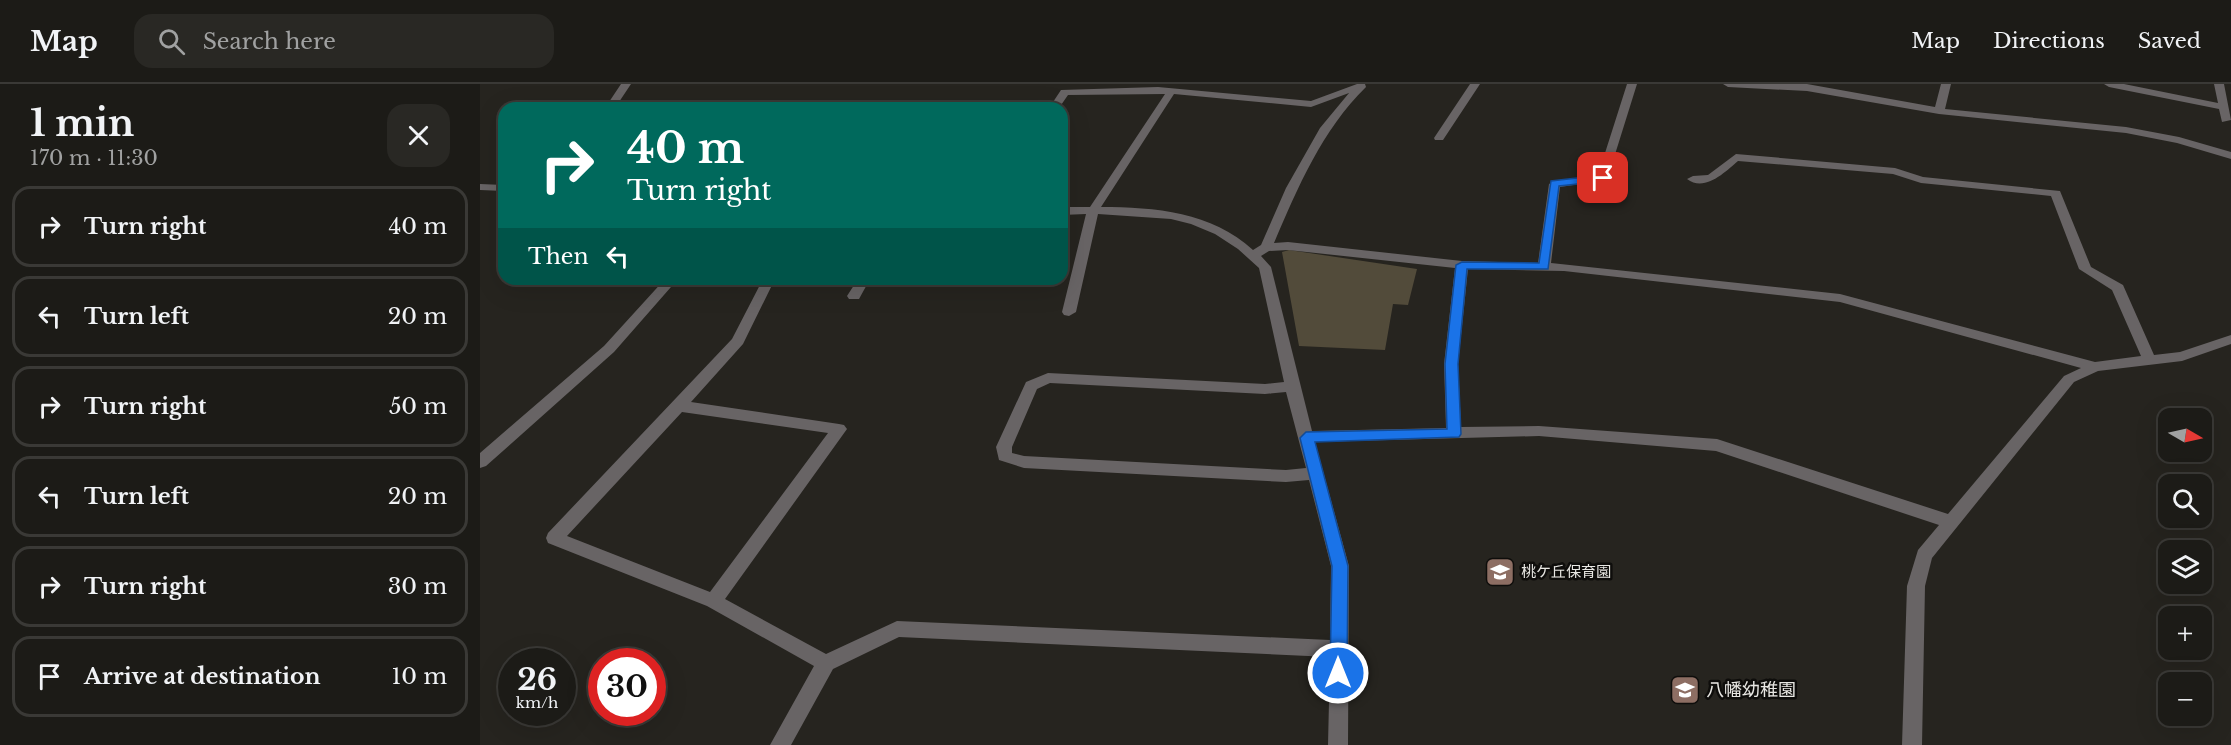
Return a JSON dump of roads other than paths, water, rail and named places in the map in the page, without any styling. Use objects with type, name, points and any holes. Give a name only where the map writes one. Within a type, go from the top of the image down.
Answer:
[{"type":"street","points":[[614,102],[626,84]]},
{"type":"street","points":[[1439,138],[1475,84]]},
{"type":"street","points":[[1544,267],[1555,184],[1603,178],[1632,84]]},
{"type":"street","points":[[1728,84],[1812,89],[1939,111],[2126,130],[2179,140],[2231,156]]},
{"type":"street","points":[[1798,84],[1812,89]]},
{"type":"street","points":[[1939,111],[1946,84]]},
{"type":"street","points":[[2109,84],[2223,107]]},
{"type":"street","points":[[2219,84],[2226,120]]},
{"type":"street","points":[[1058,102],[1065,92],[1097,88],[1311,104],[1362,85]]},
{"type":"street","points":[[1338,745],[1340,566],[1292,386],[1260,251],[1325,128],[1362,85]]},
{"type":"street","points":[[1069,312],[1093,211],[1171,92]]},
{"type":"street","points":[[1693,179],[1711,178],[1736,158],[1895,171],[1921,180],[2056,194],[2085,268],[2118,288],[2150,361]]},
{"type":"street","points":[[480,187],[498,188]]},
{"type":"street","points":[[1068,211],[1175,214],[1200,220],[1260,251],[1288,246],[1462,265],[1544,267],[1840,298],[2095,367]]},
{"type":"street","points":[[1454,434],[1451,364],[1462,265]]},
{"type":"street","points":[[480,462],[609,348],[667,285]]},
{"type":"street","points":[[766,285],[738,341],[554,538],[713,601],[825,663]]},
{"type":"street","points":[[854,296],[860,285]]},
{"type":"street","points":[[1912,745],[1916,586],[1924,555],[2069,379],[2095,367],[2182,356],[2231,339]]},
{"type":"street","points":[[1292,386],[1265,389],[1048,378],[1031,386],[1004,447],[1005,456],[1024,462],[1286,476],[1315,473]]},
{"type":"street","points":[[679,405],[839,429],[713,601]]},
{"type":"street","points":[[1306,438],[1539,431],[1717,445],[1951,522]]},
{"type":"street","points":[[780,745],[825,663],[897,629],[1338,649]]},
{"type":"place","name":"桃ケ丘保育園","points":[[1500,572]]},
{"type":"place","name":"八幡幼稚園","points":[[1685,690]]}]
